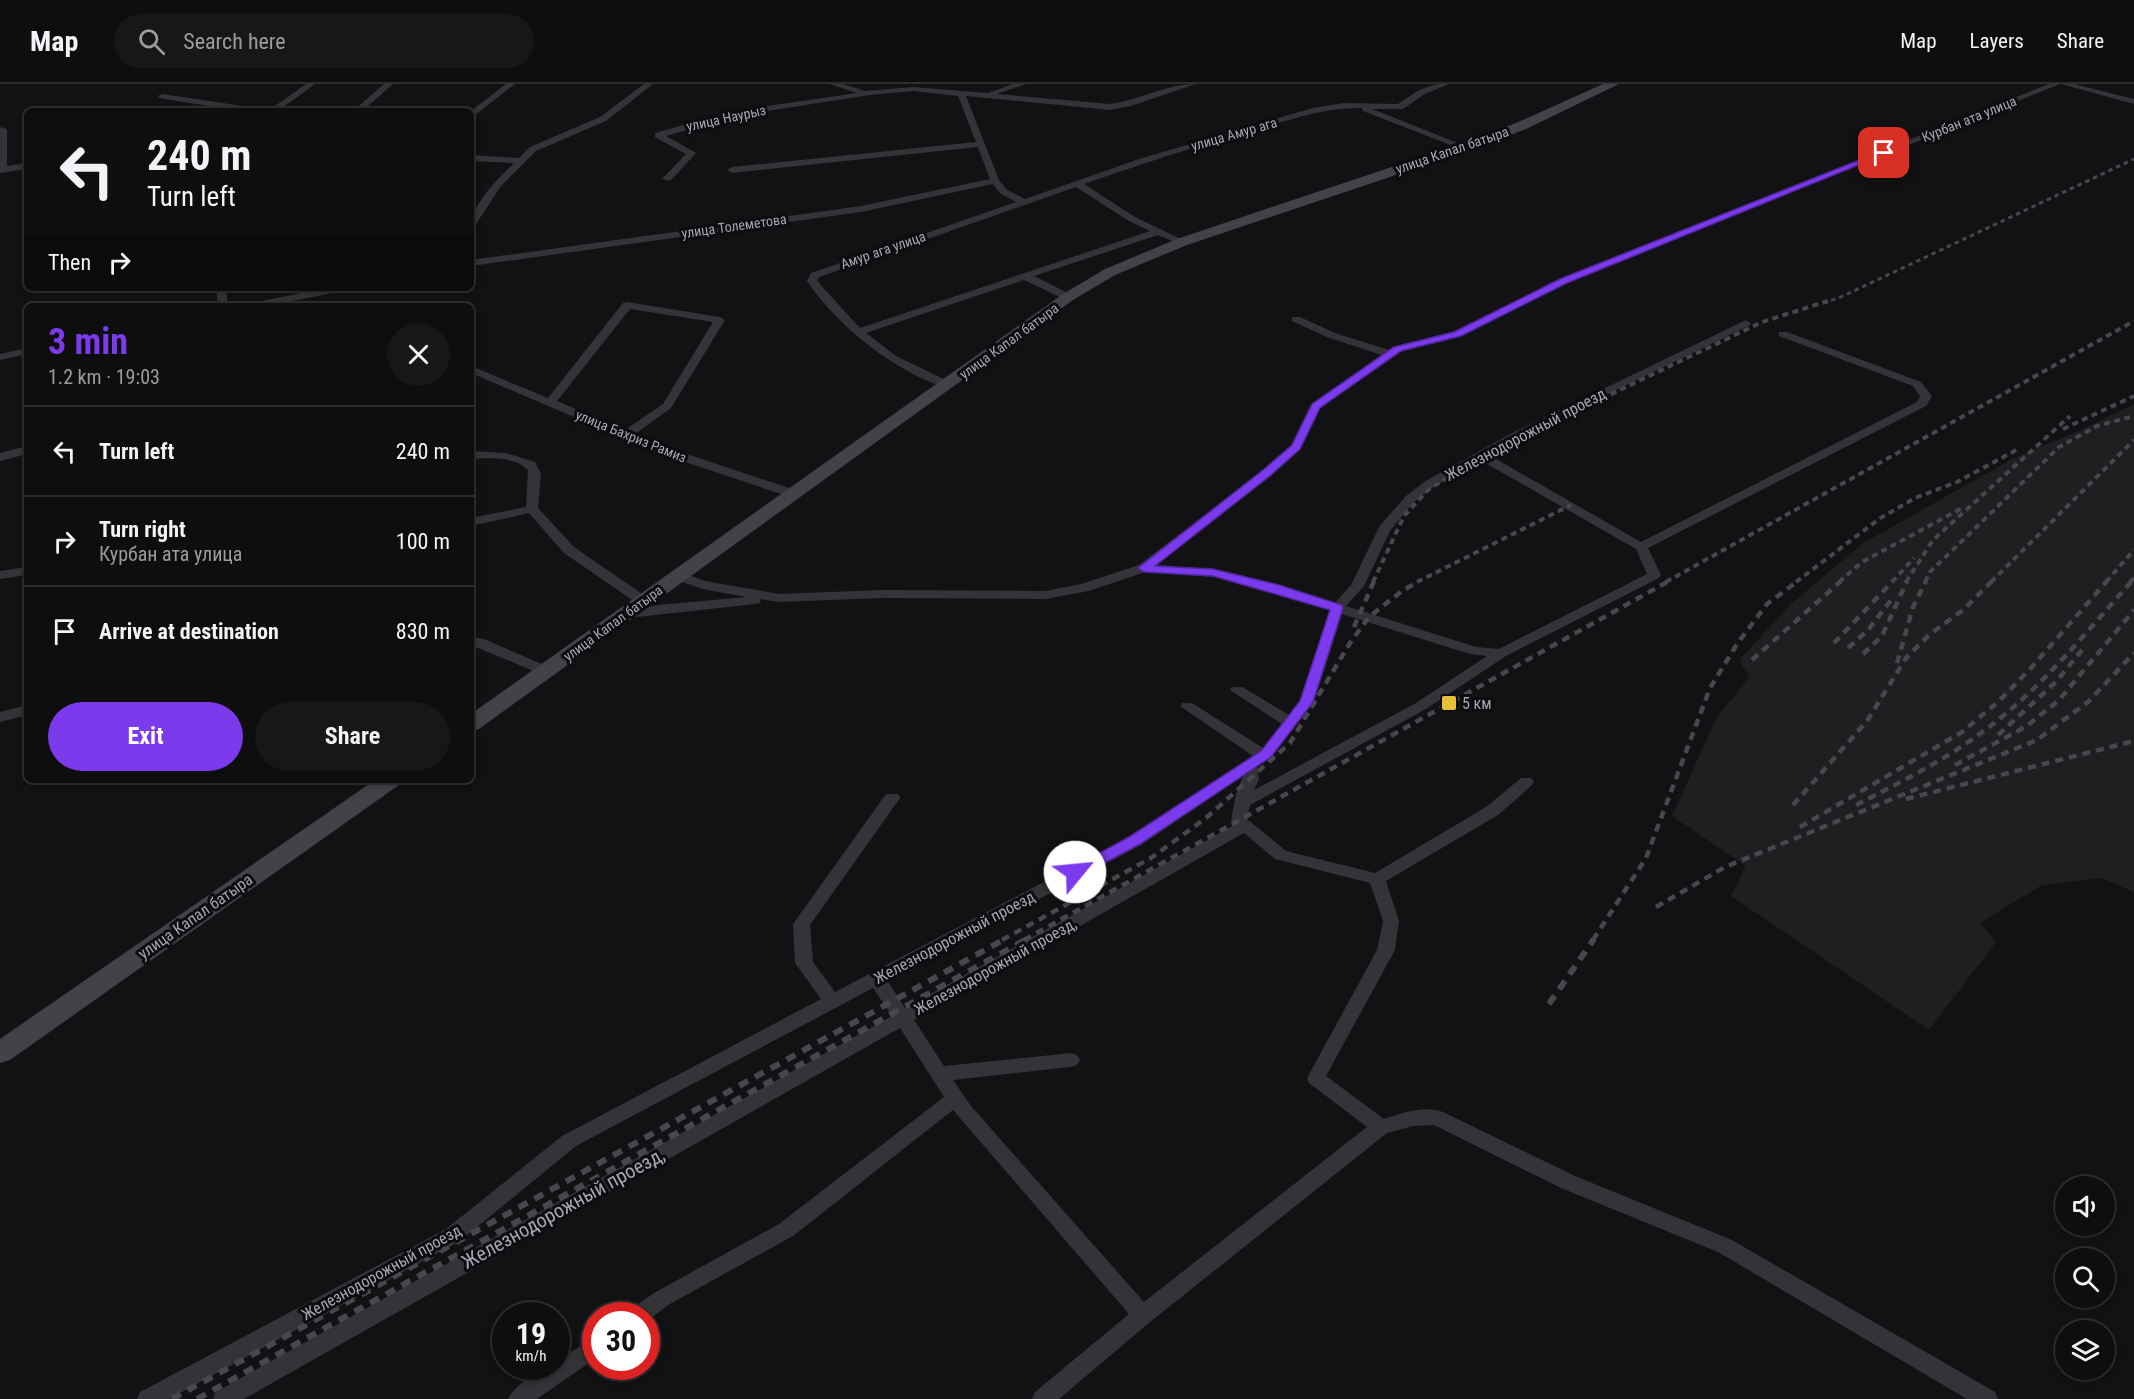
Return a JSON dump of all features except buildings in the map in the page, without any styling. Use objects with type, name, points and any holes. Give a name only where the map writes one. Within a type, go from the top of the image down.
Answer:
[{"type":"main road","name":"улица Капал батыра","points":[[474,722],[1068,297],[1110,272],[1182,242],[1469,146],[1521,126],[1613,84]]},
{"type":"main road","name":"улица Капал батыра","points":[[0,1053],[387,783]]},
{"type":"street","points":[[276,108],[311,84]]},
{"type":"street","points":[[361,108],[390,84]]},
{"type":"street","points":[[474,113],[511,84]]},
{"type":"street","points":[[474,220],[498,184],[532,149],[603,119],[625,97],[649,84]]},
{"type":"street","name":"улица Наурыз","points":[[833,84],[870,93]]},
{"type":"street","points":[[983,95],[1022,84]]},
{"type":"street","name":"улица Наурыз","points":[[667,179],[692,153],[657,136],[660,133],[733,114],[870,93],[913,89],[1110,107],[1128,104],[1192,84]]},
{"type":"street","points":[[1445,84],[1422,93],[1400,107],[1408,115],[1469,146]]},
{"type":"street","name":"Курбан ата улица","points":[[1144,568],[1267,473],[1296,447],[1315,406],[1398,349],[1457,334],[1563,281],[2056,84]]},
{"type":"street","points":[[2064,84],[2134,102]]},
{"type":"street","points":[[960,93],[982,144],[994,181],[1004,192],[1024,202]]},
{"type":"street","points":[[162,96],[237,108]]},
{"type":"street","points":[[1354,104],[1469,146]]},
{"type":"street","name":"улица Амур ага","points":[[1024,202],[1236,132],[1316,110],[1354,104],[1400,107]]},
{"type":"street","points":[[3,129],[2,170],[24,166]]},
{"type":"street","points":[[732,171],[982,144]]},
{"type":"street","points":[[474,158],[519,160]]},
{"type":"street","name":"улица Толеметова","points":[[474,263],[861,209],[994,181]]},
{"type":"street","points":[[1078,184],[1132,219],[1182,242]]},
{"type":"street","name":"Амур ага улица","points":[[858,332],[820,293],[812,281],[816,275],[1024,202]]},
{"type":"street","points":[[858,332],[1159,231]]},
{"type":"street","points":[[1025,276],[1068,297]]},
{"type":"street","points":[[266,303],[327,291]]},
{"type":"street","points":[[550,403],[627,305],[720,320],[667,406],[626,435]]},
{"type":"street","points":[[1296,319],[1331,335],[1390,354]]},
{"type":"street","name":"Железнодорожный проезд","points":[[148,1399],[453,1235],[569,1141],[1135,841],[1256,760],[1291,723],[1307,702],[1337,608],[1358,586],[1384,530],[1410,499],[1431,483],[1518,434],[1746,323]]},
{"type":"street","points":[[858,332],[892,358],[948,385]]},
{"type":"street","points":[[1641,547],[1922,404],[1926,396],[1917,384],[1783,334]]},
{"type":"street","points":[[0,357],[24,352]]},
{"type":"street","name":"улица Бахриз Рамиз","points":[[474,370],[662,450],[794,494]]},
{"type":"street","points":[[0,457],[24,451]]},
{"type":"street","points":[[474,455],[516,458],[530,464],[534,470],[532,509],[569,550],[643,602]]},
{"type":"street","points":[[1242,803],[1421,706],[1501,653],[1654,575],[1641,547],[1480,455]]},
{"type":"street","points":[[474,521],[532,509]]},
{"type":"street","points":[[624,616],[658,609],[779,598],[882,594],[1045,595],[1084,588],[1144,568],[1213,573],[1274,588],[1475,651],[1501,653]]},
{"type":"street","points":[[0,575],[24,571]]},
{"type":"street","points":[[679,576],[702,585],[779,598]]},
{"type":"street","points":[[474,641],[546,671]]},
{"type":"street","points":[[1237,690],[1291,723]]},
{"type":"street","points":[[1187,706],[1256,760],[1244,794],[1239,821],[1281,855],[1377,879],[1492,811],[1526,782]]},
{"type":"street","points":[[0,717],[24,711]]},
{"type":"street","points":[[832,1001],[804,963],[801,924],[892,798]]},
{"type":"street","name":"Железнодорожный проезд,","points":[[224,1399],[1245,826]]},
{"type":"street","points":[[1377,879],[1391,921],[1386,950],[1316,1078],[1381,1127]]},
{"type":"street","name":"Железнодорожный проезд,","points":[[876,978],[964,1111],[1143,1316]]},
{"type":"street","points":[[940,1074],[1071,1060]]},
{"type":"street","points":[[657,1302],[786,1230],[956,1098]]},
{"type":"street","points":[[1043,1399],[1143,1316],[1381,1127],[1413,1118],[1436,1117],[1568,1182],[1725,1245],[1987,1399]]},
{"type":"street","points":[[519,1399],[582,1356]]},
{"type":"shaded area","points":[[2134,404],[2134,892],[2101,878],[2042,885],[1980,923],[1996,942],[1929,1030],[1731,896],[1746,866],[1672,816],[1717,717],[1746,681],[1749,674],[1742,666],[1740,659],[1792,603],[1862,544],[2012,459],[2081,430]]},
{"type":"railway","points":[[1823,303],[1841,297],[2134,159]]},
{"type":"railway","points":[[1373,582],[1404,516],[1428,490],[1480,457],[1762,322],[1828,301]]},
{"type":"railway","points":[[1666,582],[2134,321]]},
{"type":"railway","points":[[2063,429],[2134,396]]},
{"type":"railway","points":[[1906,582],[1933,540],[2070,416]]},
{"type":"railway","points":[[1925,582],[1930,572],[2059,447],[2097,426],[2134,416]]},
{"type":"railway","points":[[1991,582],[2134,440]]},
{"type":"railway","points":[[1796,582],[1879,519],[1915,498],[1957,482],[2020,448]]},
{"type":"railway","points":[[1419,581],[1571,505]]},
{"type":"railway","points":[[1839,582],[1862,562],[1964,507]]},
{"type":"railway","points":[[2106,582],[2134,550]]},
{"type":"railway","points":[[1892,582],[1914,558]]},
{"type":"railway","points":[[2130,582],[2134,578]]},
{"type":"railway","points":[[1354,627],[1374,581]]},
{"type":"railway","points":[[1002,940],[1151,858],[1206,818],[1290,743],[1350,643],[1369,617],[1402,591],[1419,581]]},
{"type":"railway","points":[[1024,940],[1669,581]]},
{"type":"railway","points":[[1593,940],[1646,858],[1710,688],[1737,644],[1767,604],[1798,581]]},
{"type":"railway","points":[[1752,660],[1841,581]]},
{"type":"railway","points":[[1834,643],[1893,581]]},
{"type":"railway","points":[[1863,654],[1882,636],[1907,581]]},
{"type":"railway","points":[[1897,663],[1913,607],[1926,581]]},
{"type":"railway","points":[[1800,827],[1962,732],[1998,702],[2031,668],[2107,581]]},
{"type":"railway","points":[[1856,805],[1947,756],[1982,733],[2016,705],[2051,671],[2132,581]]},
{"type":"railway","points":[[1793,805],[1867,721],[1906,658],[1929,635],[1963,610],[1991,582]]},
{"type":"railway","points":[[1848,648],[1869,629],[1894,596]]},
{"type":"railway","points":[[1955,765],[2027,726],[2059,700],[2134,610]]},
{"type":"railway","points":[[1998,735],[2056,682],[2086,645]]},
{"type":"railway","points":[[1656,907],[1725,867],[2037,740],[2089,701],[2134,653]]},
{"type":"railway","points":[[1906,799],[2134,741]]},
{"type":"railway","points":[[172,1399],[1005,939]]},
{"type":"railway","points":[[197,1399],[1027,939]]},
{"type":"railway","points":[[1549,1004],[1594,939]]},
{"type":"place","name":"5 км","points":[[1449,703]]},
{"type":"route","points":[[1075,872],[1135,841],[1266,754],[1307,702],[1337,608],[1274,588],[1213,573],[1144,568],[1267,473],[1296,447],[1315,406],[1398,349],[1457,334],[1563,281],[1884,153]]}]
